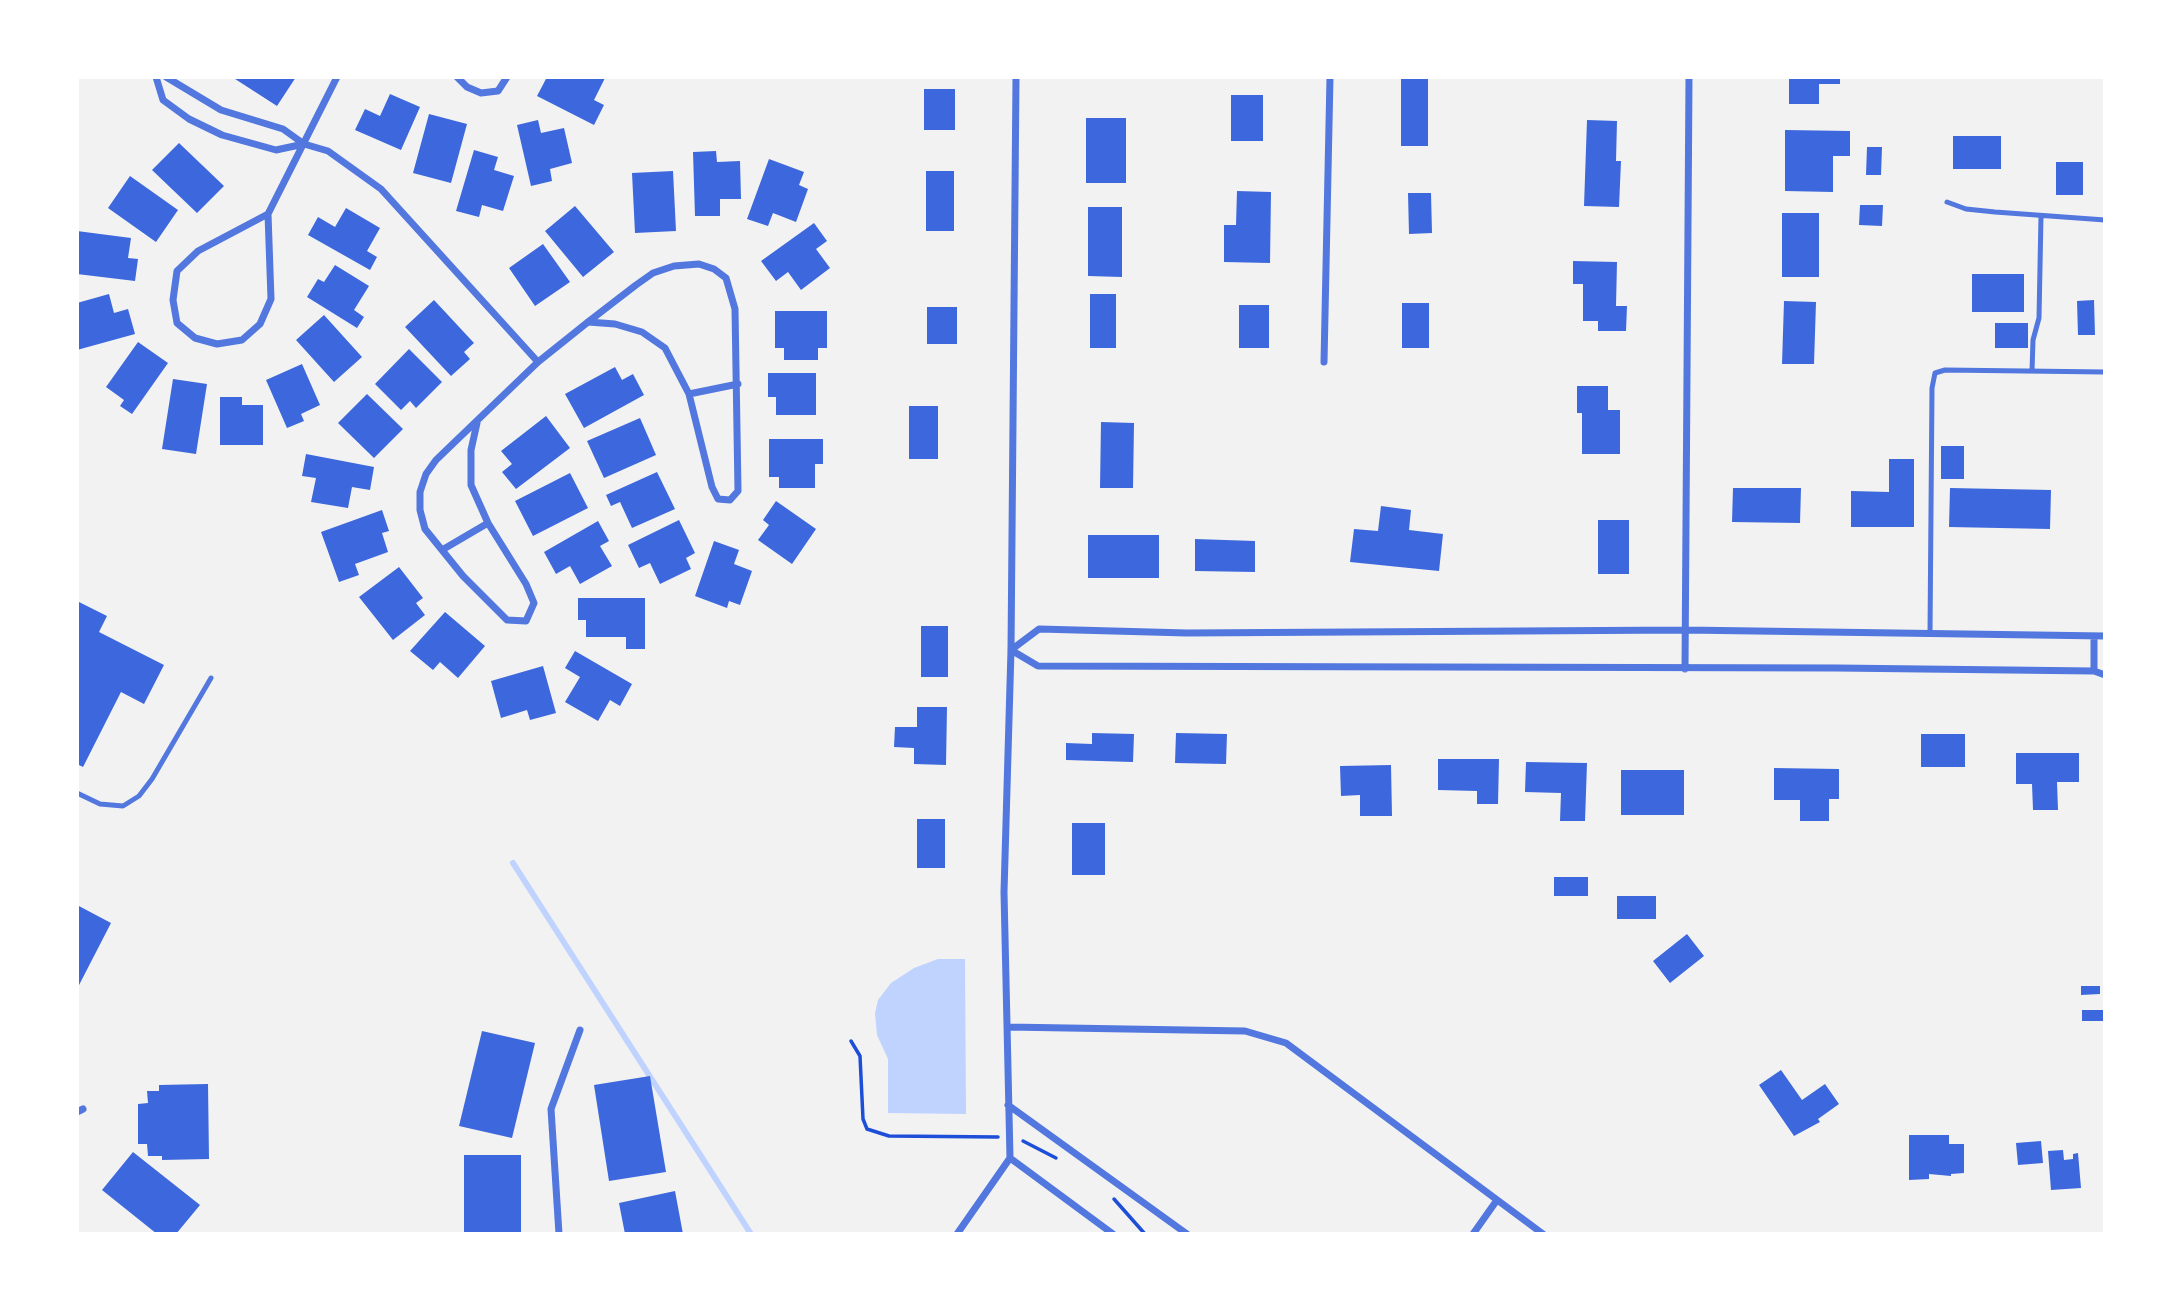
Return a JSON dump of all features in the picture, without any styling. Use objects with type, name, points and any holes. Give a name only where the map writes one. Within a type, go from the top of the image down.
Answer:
[{"type":"street","points":[[156,77],[163,100],[189,119],[222,135],[276,150],[303,144]]},
{"type":"street","points":[[166,77],[221,110],[283,129],[303,144],[327,151],[381,189],[538,362]]},
{"type":"street","points":[[457,77],[467,88],[481,93],[498,91],[507,77]]},
{"type":"street","points":[[957,1234],[1010,1158],[1004,891],[1011,650],[1016,77]]},
{"type":"street","points":[[1324,362],[1330,77]]},
{"type":"street","points":[[1685,669],[1689,77]]},
{"type":"street","points":[[268,214],[198,251],[177,271],[173,300],[177,323],[195,338],[217,344],[242,340],[260,324],[271,299],[268,214],[337,78]]},
{"type":"street","points":[[477,423],[470,468],[471,485],[488,523],[526,584],[534,603],[526,621],[507,620],[463,576],[425,529],[420,510],[420,492],[426,474],[436,460],[477,423],[498,398],[588,322],[653,273],[674,266],[699,264],[714,269],[726,278],[733,293],[738,384],[737,491],[730,500],[718,499],[712,487],[689,394],[665,348],[642,332],[615,324],[588,322]]},
{"type":"street","points":[[689,394],[738,384]]},
{"type":"street","points":[[442,550],[488,523]]},
{"type":"street","points":[[1011,650],[1039,629],[1187,633],[1685,631],[2105,636]]},
{"type":"street","points":[[2094,636],[2094,671]]},
{"type":"street","points":[[1011,650],[1038,666],[2094,671],[2105,675]]},
{"type":"street","points":[[1008,1027],[1208,1030],[1265,1035],[1286,1043],[1543,1234]]},
{"type":"street","points":[[559,1234],[551,1109],[580,1030]]},
{"type":"street","points":[[1008,1105],[1187,1234]]},
{"type":"street","points":[[1010,1158],[1114,1234]]},
{"type":"street","points":[[1473,1234],[1497,1200]]},
{"type":"lane","points":[[1947,202],[1966,209],[2105,220]]},
{"type":"lane","points":[[2032,371],[2033,340],[2039,318],[2041,216]]},
{"type":"lane","points":[[1930,633],[1932,401],[1935,373],[1945,370],[2105,372]]},
{"type":"lane","points":[[77,793],[100,804],[123,806],[139,796],[152,779],[211,678]]},
{"type":"path","points":[[851,1041],[860,1056],[863,1119],[867,1129],[889,1136],[992,1136]]},
{"type":"path","points":[[1023,1141],[1064,1164]]},
{"type":"path","points":[[1113,1198],[1145,1234]]},
{"type":"water","points":[[938,959],[965,959],[966,1114],[888,1113],[888,1059],[877,1035],[875,1013],[878,1000],[891,983],[914,968]]},
{"type":"building","points":[[232,77],[296,77],[277,106]]},
{"type":"building","points":[[547,77],[605,78],[594,100],[604,105],[594,125],[537,96]]},
{"type":"building","points":[[1401,77],[1428,77],[1428,146],[1401,146]]},
{"type":"building","points":[[1789,77],[1840,77],[1840,84],[1819,84],[1819,104],[1789,104]]},
{"type":"building","points":[[924,89],[955,89],[955,130],[924,130]]},
{"type":"building","points":[[390,94],[420,107],[401,150],[355,130],[365,109],[380,116]]},
{"type":"building","points":[[1231,95],[1263,95],[1263,141],[1231,141]]},
{"type":"building","points":[[429,114],[467,124],[451,183],[413,173]]},
{"type":"building","points":[[1086,118],[1126,118],[1126,183],[1086,183]]},
{"type":"building","points":[[538,120],[541,133],[564,128],[572,163],[550,169],[552,181],[531,186],[517,125]]},
{"type":"building","points":[[1587,120],[1617,121],[1616,161],[1621,161],[1619,207],[1584,206]]},
{"type":"building","points":[[1785,130],[1850,131],[1850,156],[1833,156],[1833,192],[1785,191]]},
{"type":"building","points":[[1953,136],[2001,136],[2001,169],[1953,169]]},
{"type":"building","points":[[179,143],[224,186],[197,213],[152,170]]},
{"type":"building","points":[[1867,147],[1882,147],[1881,175],[1866,175]]},
{"type":"building","points":[[474,150],[498,157],[494,170],[514,176],[503,211],[482,205],[479,217],[456,211]]},
{"type":"building","points":[[716,151],[717,162],[740,161],[741,199],[720,199],[720,216],[695,216],[693,152]]},
{"type":"building","points":[[769,159],[804,172],[799,185],[808,189],[796,222],[773,213],[768,226],[747,219]]},
{"type":"building","points":[[2056,162],[2083,162],[2083,195],[2056,195]]},
{"type":"building","points":[[673,171],[676,231],[635,233],[632,173]]},
{"type":"building","points":[[926,171],[954,171],[954,231],[926,231]]},
{"type":"building","points":[[130,176],[178,210],[156,242],[108,208]]},
{"type":"building","points":[[1237,191],[1271,192],[1270,263],[1224,262],[1224,225],[1236,225]]},
{"type":"building","points":[[1408,193],[1431,193],[1432,233],[1409,234]]},
{"type":"building","points":[[1860,205],[1883,205],[1882,226],[1859,225]]},
{"type":"building","points":[[575,206],[614,252],[583,277],[545,231]]},
{"type":"building","points":[[1088,207],[1122,207],[1122,277],[1088,276]]},
{"type":"building","points":[[346,208],[380,228],[367,251],[377,257],[370,270],[308,235],[318,217],[335,227]]},
{"type":"building","points":[[1782,213],[1819,213],[1819,277],[1782,277]]},
{"type":"building","points":[[814,223],[827,241],[816,249],[830,268],[801,290],[788,272],[776,281],[761,261]]},
{"type":"building","points":[[77,231],[131,238],[128,258],[138,259],[135,281],[77,274]]},
{"type":"building","points":[[543,244],[570,282],[535,306],[509,268]]},
{"type":"building","points":[[1573,261],[1617,262],[1616,306],[1627,306],[1626,331],[1598,331],[1598,321],[1583,321],[1583,284],[1573,284]]},
{"type":"building","points":[[335,265],[369,286],[354,310],[364,317],[357,328],[307,297],[318,279],[324,282]]},
{"type":"building","points":[[1972,274],[2024,274],[2024,312],[1972,312]]},
{"type":"building","points":[[109,294],[114,313],[128,309],[135,334],[77,350],[77,303]]},
{"type":"building","points":[[1090,294],[1116,294],[1116,348],[1090,348]]},
{"type":"building","points":[[434,300],[474,343],[464,352],[470,359],[451,376],[405,327]]},
{"type":"building","points":[[2094,300],[2095,335],[2078,335],[2077,301]]},
{"type":"building","points":[[1784,301],[1816,302],[1814,364],[1782,364]]},
{"type":"building","points":[[1402,303],[1429,303],[1429,348],[1402,348]]},
{"type":"building","points":[[1239,305],[1269,305],[1269,348],[1239,348]]},
{"type":"building","points":[[927,307],[957,307],[957,344],[927,344]]},
{"type":"building","points":[[775,311],[827,311],[827,348],[818,348],[818,360],[784,360],[784,348],[775,348]]},
{"type":"building","points":[[324,315],[362,357],[334,382],[296,340]]},
{"type":"building","points":[[1995,323],[2028,323],[2028,348],[1995,348]]},
{"type":"building","points":[[138,342],[168,363],[132,414],[120,406],[124,400],[106,387]]},
{"type":"building","points":[[409,349],[442,382],[416,408],[410,401],[401,410],[375,384]]},
{"type":"building","points":[[302,364],[320,405],[301,414],[304,421],[287,428],[266,380]]},
{"type":"building","points":[[615,367],[622,380],[633,374],[644,395],[584,428],[565,394]]},
{"type":"building","points":[[768,373],[816,373],[816,415],[776,415],[776,397],[768,397]]},
{"type":"building","points":[[173,379],[207,384],[196,454],[162,449]]},
{"type":"building","points":[[1577,386],[1608,386],[1608,410],[1620,410],[1620,454],[1582,454],[1582,413],[1577,413]]},
{"type":"building","points":[[367,394],[403,429],[374,458],[338,423]]},
{"type":"building","points":[[220,397],[242,397],[242,405],[263,405],[263,445],[220,445]]},
{"type":"building","points":[[909,406],[938,406],[938,459],[909,459]]},
{"type":"building","points":[[546,416],[570,448],[516,489],[502,472],[512,464],[501,451]]},
{"type":"building","points":[[640,418],[656,455],[604,478],[587,441]]},
{"type":"building","points":[[1101,422],[1134,423],[1133,488],[1100,488]]},
{"type":"building","points":[[769,439],[823,439],[823,464],[815,464],[815,488],[779,488],[779,477],[769,477]]},
{"type":"building","points":[[1941,446],[1964,446],[1964,479],[1941,479]]},
{"type":"building","points":[[306,454],[374,467],[370,490],[352,487],[348,508],[311,502],[316,478],[302,476]]},
{"type":"building","points":[[1889,459],[1914,459],[1914,527],[1851,527],[1851,491],[1889,492]]},
{"type":"building","points":[[657,472],[675,509],[632,528],[620,502],[611,506],[606,495]]},
{"type":"building","points":[[570,473],[588,508],[533,536],[515,501]]},
{"type":"building","points":[[1733,488],[1801,488],[1800,523],[1732,522]]},
{"type":"building","points":[[1950,488],[2051,490],[2050,529],[1949,527]]},
{"type":"building","points":[[776,501],[816,529],[792,564],[758,540],[769,525],[763,520]]},
{"type":"building","points":[[1381,506],[1411,510],[1409,530],[1443,534],[1439,571],[1350,562],[1354,529],[1378,531]]},
{"type":"building","points":[[382,510],[389,531],[382,533],[388,552],[355,564],[359,575],[339,582],[321,532]]},
{"type":"building","points":[[679,520],[695,553],[686,558],[691,569],[660,584],[650,563],[639,568],[628,545]]},
{"type":"building","points":[[1598,520],[1629,520],[1629,574],[1598,574]]},
{"type":"building","points":[[598,521],[609,541],[600,546],[612,566],[580,584],[570,566],[556,574],[544,552]]},
{"type":"building","points":[[1088,535],[1159,535],[1159,578],[1088,578]]},
{"type":"building","points":[[1195,539],[1255,541],[1255,572],[1195,571]]},
{"type":"building","points":[[714,541],[739,550],[734,564],[752,571],[740,605],[729,601],[727,608],[695,596]]},
{"type":"building","points":[[399,567],[423,598],[416,603],[425,615],[393,640],[359,597]]},
{"type":"building","points":[[578,598],[645,598],[645,649],[626,649],[626,637],[586,637],[586,620],[578,620]]},
{"type":"building","points":[[77,601],[107,616],[99,632],[164,665],[144,704],[121,692],[83,767],[77,764]]},
{"type":"building","points":[[445,612],[485,646],[458,678],[440,662],[433,670],[410,651]]},
{"type":"building","points":[[921,626],[948,626],[948,677],[921,677]]},
{"type":"building","points":[[575,651],[632,684],[620,706],[610,700],[598,721],[565,702],[580,677],[565,668]]},
{"type":"building","points":[[543,666],[556,713],[530,720],[527,710],[501,718],[491,681]]},
{"type":"building","points":[[917,707],[947,707],[946,765],[914,764],[914,748],[894,747],[895,727],[917,727]]},
{"type":"building","points":[[1092,733],[1134,734],[1133,762],[1066,760],[1066,743],[1092,744]]},
{"type":"building","points":[[1176,733],[1227,734],[1226,764],[1175,763]]},
{"type":"building","points":[[1921,734],[1965,734],[1965,767],[1921,767]]},
{"type":"building","points":[[2016,753],[2079,753],[2079,782],[2057,782],[2058,810],[2033,810],[2032,784],[2016,784]]},
{"type":"building","points":[[1438,759],[1499,759],[1498,804],[1477,804],[1477,791],[1438,790]]},
{"type":"building","points":[[1526,762],[1587,763],[1585,821],[1560,821],[1561,793],[1525,792]]},
{"type":"building","points":[[1391,765],[1392,816],[1360,816],[1360,795],[1341,796],[1340,766]]},
{"type":"building","points":[[1774,768],[1839,769],[1839,799],[1829,799],[1829,821],[1800,821],[1800,800],[1774,800]]},
{"type":"building","points":[[1621,770],[1684,770],[1684,815],[1621,815]]},
{"type":"building","points":[[917,819],[945,819],[945,868],[917,868]]},
{"type":"building","points":[[1072,823],[1105,823],[1105,875],[1072,875]]},
{"type":"building","points":[[1554,877],[1588,877],[1588,896],[1554,896]]},
{"type":"building","points":[[1617,896],[1656,896],[1656,919],[1617,919]]},
{"type":"building","points":[[77,905],[111,923],[77,989]]},
{"type":"building","points":[[1687,934],[1704,956],[1670,983],[1653,961]]},
{"type":"building","points":[[2081,986],[2100,986],[2100,994],[2081,995]]},
{"type":"building","points":[[2082,1010],[2103,1010],[2103,1021],[2082,1021]]},
{"type":"building","points":[[482,1031],[535,1043],[512,1138],[459,1126]]},
{"type":"building","points":[[1781,1070],[1802,1100],[1825,1084],[1839,1104],[1818,1119],[1820,1122],[1794,1136],[1759,1085]]},
{"type":"building","points":[[650,1076],[666,1172],[609,1181],[594,1085]]},
{"type":"building","points":[[208,1084],[209,1159],[162,1160],[162,1156],[148,1156],[147,1144],[138,1144],[138,1104],[148,1103],[147,1091],[159,1091],[159,1085]]},
{"type":"building","points":[[1909,1135],[1949,1135],[1949,1144],[1964,1144],[1964,1173],[1951,1176],[1929,1174],[1929,1179],[1909,1180]]},
{"type":"building","points":[[2041,1141],[2043,1163],[2018,1165],[2016,1143]]},
{"type":"building","points":[[2063,1150],[2064,1160],[2073,1159],[2073,1154],[2078,1153],[2081,1188],[2051,1190],[2048,1151]]},
{"type":"building","points":[[133,1152],[200,1205],[176,1234],[157,1234],[102,1190]]},
{"type":"building","points":[[464,1155],[521,1155],[521,1234],[464,1234]]},
{"type":"building","points":[[675,1191],[683,1234],[625,1234],[619,1203]]},
{"type":"waterway","points":[[513,863],[751,1234]]}]
